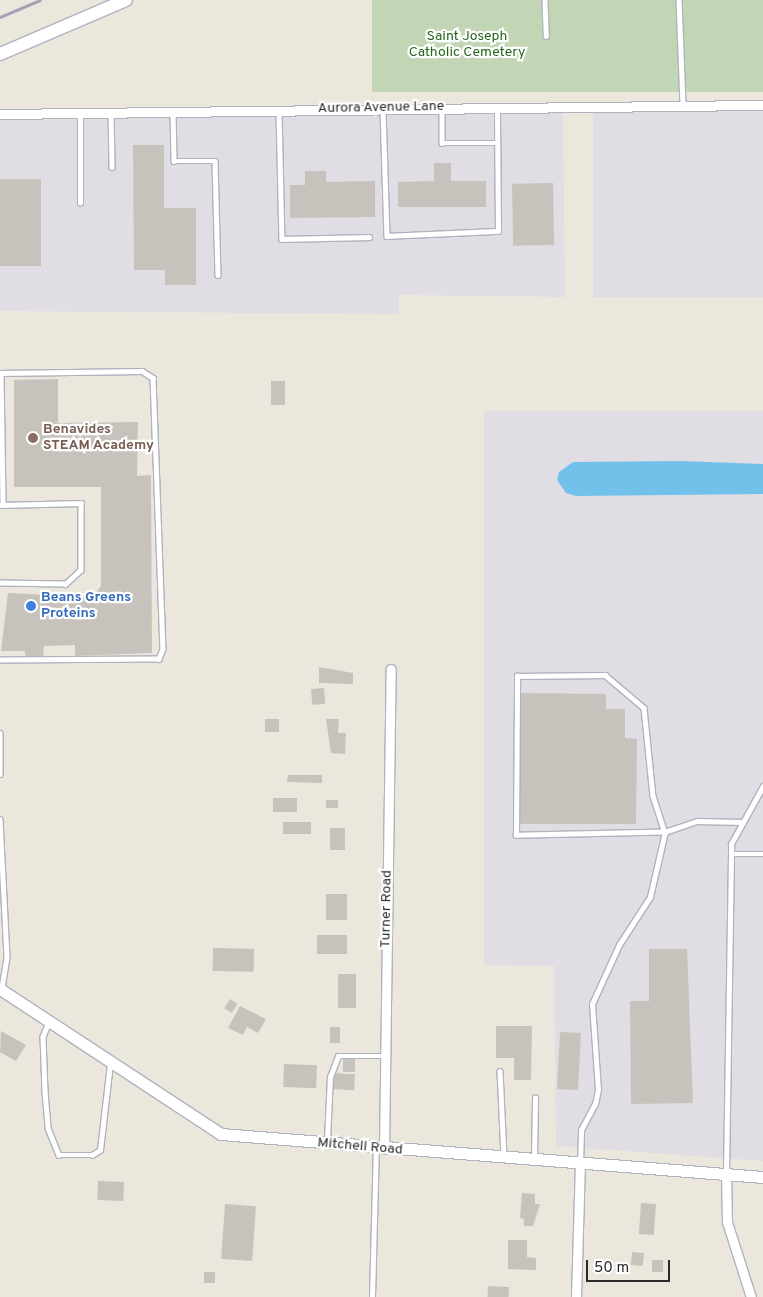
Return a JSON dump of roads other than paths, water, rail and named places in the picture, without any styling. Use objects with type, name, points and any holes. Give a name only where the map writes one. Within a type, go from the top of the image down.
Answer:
[{"type":"main road","points":[[0,54],[126,0]]},
{"type":"street","name":"Aurora Avenue Lane","points":[[0,114],[111,110],[763,105]]},
{"type":"street","name":"Turner Road","points":[[380,1149],[385,1056],[391,669]]},
{"type":"street","name":"Mitchell Road","points":[[1,989],[110,1063],[221,1134],[380,1149],[763,1177]]},
{"type":"street","points":[[576,1297],[580,1163]]},
{"type":"street","points":[[726,1174],[727,1222],[751,1297]]},
{"type":"lane","points":[[545,0],[546,36]]},
{"type":"lane","points":[[679,0],[683,106]]},
{"type":"lane","points":[[383,108],[387,236],[498,231],[497,107]]},
{"type":"lane","points":[[442,108],[442,143],[497,143]]},
{"type":"lane","points":[[279,109],[282,239],[369,237]]},
{"type":"lane","points":[[111,110],[112,167]]},
{"type":"lane","points":[[173,110],[174,161],[215,161],[218,275]]},
{"type":"lane","points":[[80,111],[80,203]]},
{"type":"lane","points":[[0,583],[66,584],[81,570],[81,503],[2,505],[1,373],[142,371],[153,378],[163,648],[158,659],[0,660]]},
{"type":"lane","points":[[580,1163],[580,1130],[596,1104],[598,1090],[592,1004],[619,945],[650,897],[665,832],[653,796],[643,706],[605,675],[517,676],[514,831],[518,836],[665,832],[697,821],[743,822]]},
{"type":"lane","points":[[0,733],[0,781]]},
{"type":"lane","points":[[726,1174],[731,854],[743,822],[763,786]]},
{"type":"lane","points":[[0,819],[7,957],[1,989]]},
{"type":"lane","points":[[731,854],[763,854]]},
{"type":"lane","points":[[49,1022],[43,1037],[44,1092],[48,1128],[59,1155],[92,1155],[100,1150],[110,1063]]},
{"type":"lane","points":[[327,1144],[330,1077],[338,1056],[385,1056]]},
{"type":"lane","points":[[500,1071],[504,1157]]},
{"type":"lane","points":[[534,1098],[534,1160]]},
{"type":"lane","points":[[372,1297],[380,1149]]},
{"type":"water","points":[[681,461],[763,464],[763,494],[576,496],[566,493],[557,480],[559,472],[573,462]]},
{"type":"railway","points":[[0,17],[40,0]]},
{"type":"place","name":"Benavides STEAM Academy","points":[[33,438]]},
{"type":"place","name":"Beans Greens Proteins","points":[[31,606]]},
{"type":"park label","name":"Saint Joseph Catholic Cemetery","points":[[467,46]]}]
